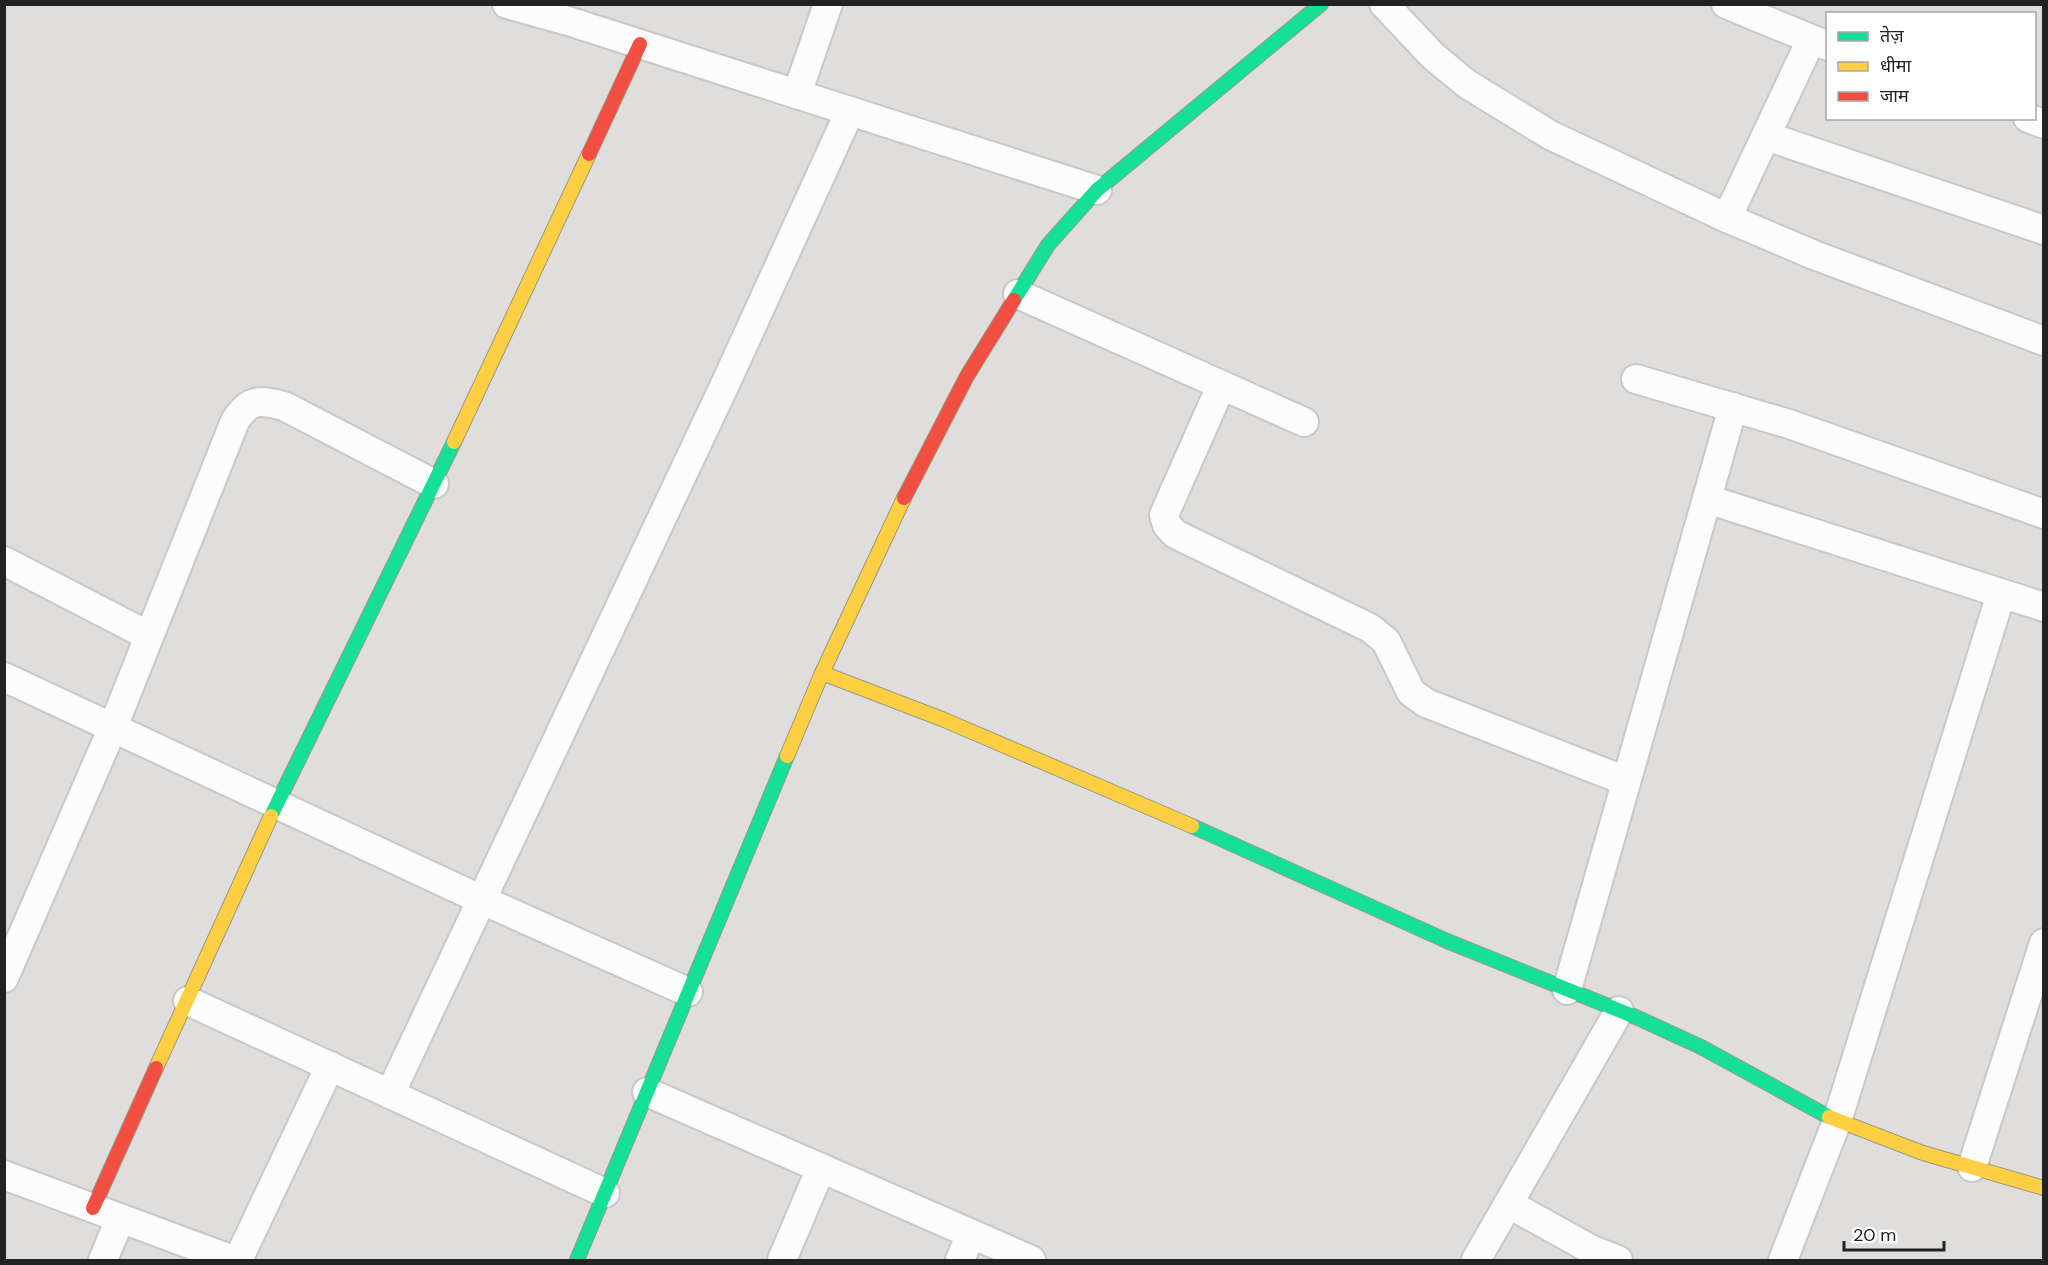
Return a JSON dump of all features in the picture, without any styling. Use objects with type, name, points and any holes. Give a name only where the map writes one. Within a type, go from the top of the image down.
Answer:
[{"type":"street","points":[[507,4],[571,13],[640,44],[1097,190]]},
{"type":"street","points":[[797,94],[828,4]]},
{"type":"street","points":[[577,1260],[822,674],[926,455],[967,376],[1048,245],[1097,190],[1321,4]]},
{"type":"street","points":[[1384,4],[1433,56],[1467,84],[1550,135],[1727,218],[1814,255],[2043,340]]},
{"type":"street","points":[[1726,4],[1819,43],[1766,136],[1727,218]]},
{"type":"street","points":[[93,1208],[278,803],[434,484],[640,44]]},
{"type":"street","points":[[390,1094],[728,378],[850,111]]},
{"type":"street","points":[[1766,136],[2043,230]]},
{"type":"street","points":[[1018,294],[1304,422]]},
{"type":"street","points":[[1636,380],[1789,424],[2043,514]]},
{"type":"street","points":[[1221,386],[1164,515],[1167,525],[1175,534],[1370,628],[1386,640],[1411,692],[1425,703],[1626,781]]},
{"type":"street","points":[[4,978],[113,727],[235,421],[243,409],[250,403],[264,401],[284,406],[434,484]]},
{"type":"street","points":[[1567,990],[1733,407]]},
{"type":"street","points":[[1707,500],[2043,607]]},
{"type":"street","points":[[4,561],[149,636]]},
{"type":"street","points":[[1784,1260],[1837,1121],[2001,594]]},
{"type":"street","points":[[822,674],[942,719],[1208,833],[1447,941],[1701,1047],[1837,1121],[1923,1153],[2043,1188]]},
{"type":"street","points":[[4,677],[482,900],[688,992]]},
{"type":"street","points":[[1972,1167],[2043,943]]},
{"type":"street","points":[[188,1001],[605,1193]]},
{"type":"street","points":[[1476,1260],[1619,1011]]},
{"type":"street","points":[[238,1260],[330,1066]]},
{"type":"street","points":[[647,1092],[1031,1260]]},
{"type":"street","points":[[782,1260],[821,1168]]},
{"type":"street","points":[[4,1175],[232,1260]]},
{"type":"street","points":[[1509,1204],[1589,1255],[1618,1260]]},
{"type":"street","points":[[103,1260],[120,1219]]},
{"type":"street","points":[[960,1260],[971,1234]]},
{"type":"shaded area","points":[[5,5],[2043,5],[2043,1260],[5,1260]]},
{"type":"traffic: fast","points":[[1014,300],[1048,245],[1097,190],[1321,4]]},
{"type":"traffic: fast","points":[[271,816],[454,442]]},
{"type":"traffic: fast","points":[[577,1260],[787,756]]},
{"type":"traffic: fast","points":[[1192,826],[1447,941],[1638,1018],[1701,1047],[1829,1117]]},
{"type":"traffic: slow","points":[[454,442],[589,154]]},
{"type":"traffic: slow","points":[[787,756],[822,673],[904,498]]},
{"type":"traffic: slow","points":[[822,673],[942,719],[1192,826]]},
{"type":"traffic: slow","points":[[156,1068],[271,816]]},
{"type":"traffic: slow","points":[[1829,1117],[1923,1153],[2044,1188]]},
{"type":"traffic: jam","points":[[589,154],[640,44]]},
{"type":"traffic: jam","points":[[904,498],[967,376],[1014,300]]},
{"type":"traffic: jam","points":[[93,1208],[156,1068]]}]
